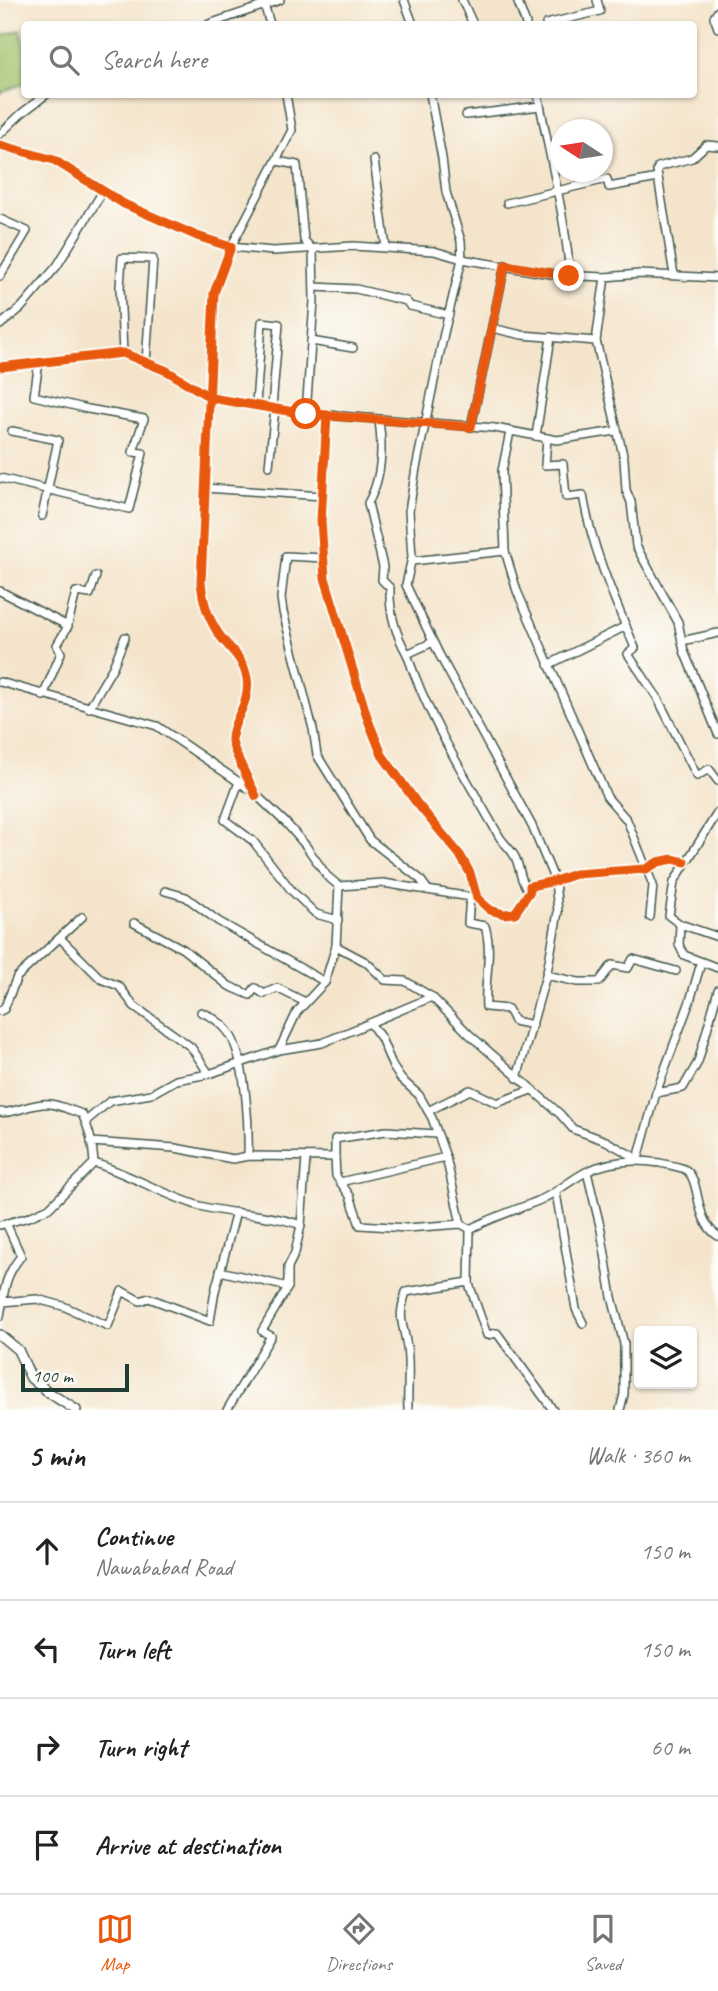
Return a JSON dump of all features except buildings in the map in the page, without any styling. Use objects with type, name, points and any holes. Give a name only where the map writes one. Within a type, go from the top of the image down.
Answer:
[{"type":"main road","points":[[0,1335],[18,1350],[31,1378],[76,1410]]},
{"type":"street","points":[[217,21],[280,0]]},
{"type":"street","points":[[404,0],[412,21]]},
{"type":"street","points":[[462,0],[471,21]]},
{"type":"street","points":[[517,0],[524,21]]},
{"type":"street","points":[[558,21],[600,11],[597,0]]},
{"type":"street","points":[[264,4],[269,21]]},
{"type":"street","points":[[718,11],[714,17],[718,28]]},
{"type":"street","points":[[0,134],[42,98]]},
{"type":"street","points":[[256,796],[232,741],[246,702],[247,678],[239,656],[219,634],[203,606],[201,582],[205,488],[214,293],[231,247],[292,130],[287,98]]},
{"type":"street","points":[[431,98],[446,192],[461,241],[462,259],[409,511],[412,561],[407,585],[433,642],[507,776],[555,881],[558,912],[546,975],[517,1078]]},
{"type":"street","points":[[539,98],[559,191],[567,239],[569,276]]},
{"type":"street","points":[[466,115],[540,106]]},
{"type":"street","points":[[0,145],[54,160],[136,210],[231,247],[272,251],[353,246],[434,251],[462,259],[569,276],[639,274],[718,278]]},
{"type":"street","points":[[674,275],[658,167],[692,158],[706,145],[718,146]]},
{"type":"street","points":[[374,160],[386,248]]},
{"type":"street","points":[[277,161],[297,165],[304,240],[313,250],[314,287],[306,414]]},
{"type":"street","points":[[506,203],[607,179],[609,187],[658,178]]},
{"type":"street","points":[[0,325],[22,308],[57,266],[103,191]]},
{"type":"street","points":[[0,219],[27,231],[0,276]]},
{"type":"street","points":[[123,353],[120,287],[122,258],[153,259],[146,362]]},
{"type":"street","points":[[471,427],[505,265]]},
{"type":"street","points":[[605,277],[596,341],[624,459],[636,546],[678,622],[701,697],[718,734]]},
{"type":"street","points":[[314,287],[356,289],[449,315]]},
{"type":"street","points":[[256,404],[262,322],[279,324],[269,466]]},
{"type":"street","points":[[492,328],[522,335],[596,341]]},
{"type":"street","points":[[536,436],[551,337]]},
{"type":"street","points":[[311,341],[353,348]]},
{"type":"street","points":[[0,367],[123,353],[167,371],[211,398],[306,414],[471,427],[557,440],[616,432]]},
{"type":"street","points":[[0,478],[129,509],[143,453],[133,452],[144,419],[34,396],[39,362]]},
{"type":"street","points":[[327,415],[321,521],[325,578],[368,720],[382,755],[416,803],[460,855],[470,873],[473,898],[468,923],[485,926],[489,941],[486,1007],[508,1009],[514,1021],[533,1025]]},
{"type":"street","points":[[379,420],[383,447],[375,492],[368,503],[383,567],[382,580],[390,588],[389,606],[399,639],[407,654],[419,692],[438,731],[500,837],[515,857],[521,881],[530,891]]},
{"type":"street","points":[[12,431],[58,440],[42,516]]},
{"type":"street","points":[[510,432],[502,471],[505,551],[517,591],[548,665],[607,797],[627,820],[653,885],[650,916]]},
{"type":"street","points":[[547,438],[545,465],[563,464],[566,497],[583,495],[588,527],[604,574],[635,648],[628,654],[657,697],[697,776],[709,769],[718,781]]},
{"type":"street","points":[[205,488],[322,496]]},
{"type":"street","points":[[412,561],[505,551]]},
{"type":"street","points":[[324,558],[286,556],[281,598],[317,755],[370,840],[420,879],[428,890]]},
{"type":"street","points":[[43,696],[61,653],[57,645],[68,626],[76,592],[90,594],[96,576]]},
{"type":"street","points":[[0,591],[68,626]]},
{"type":"street","points":[[548,665],[626,626]]},
{"type":"street","points":[[682,641],[718,634]]},
{"type":"street","points":[[89,708],[113,667],[125,637]]},
{"type":"street","points":[[407,654],[433,642]]},
{"type":"street","points":[[0,682],[157,726],[256,796],[287,824],[327,876],[339,886],[383,883],[428,890],[473,898],[489,910],[504,914],[515,913],[530,891],[530,886],[575,874],[646,869],[658,862],[673,859],[685,862]]},
{"type":"street","points":[[239,782],[225,820],[253,841],[292,891],[316,914],[338,920]]},
{"type":"street","points":[[718,812],[674,882],[669,916],[680,925],[718,937]]},
{"type":"street","points":[[707,831],[718,831]]},
{"type":"street","points":[[279,1050],[297,1012],[325,982],[336,946],[339,886]]},
{"type":"street","points":[[165,891],[186,897],[238,933],[325,982]]},
{"type":"street","points":[[0,1011],[4,1009],[17,977],[82,917]]},
{"type":"street","points":[[134,923],[183,949],[229,986],[250,996],[255,988],[264,994],[277,988],[305,1002]]},
{"type":"street","points":[[680,925],[679,946],[684,955],[718,968]]},
{"type":"street","points":[[60,938],[101,979],[119,986],[134,1006],[191,1047],[209,1074]]},
{"type":"street","points":[[336,946],[366,962],[385,980],[405,982],[432,998],[517,1078],[560,1114],[573,1129],[607,1141],[638,1159],[682,1168],[688,1172],[695,1189],[698,1209],[712,1232],[718,1236]]},
{"type":"street","points":[[546,975],[578,982],[599,982],[612,965],[628,968],[633,959],[676,971]]},
{"type":"street","points":[[638,1159],[656,1093],[690,1001],[701,962]]},
{"type":"street","points":[[656,1093],[682,1088],[698,1062],[718,990]]},
{"type":"street","points":[[86,1121],[110,1101],[151,1094],[176,1080],[209,1074],[279,1050],[322,1043],[432,998]]},
{"type":"street","points":[[201,1012],[215,1018],[232,1039],[247,1108],[248,1156]]},
{"type":"street","points":[[370,1023],[381,1038],[393,1067],[401,1079],[419,1095],[428,1111],[446,1157],[461,1224]]},
{"type":"street","points":[[428,1111],[470,1090],[497,1103],[531,1090]]},
{"type":"street","points":[[0,1112],[6,1114],[20,1108],[50,1104],[82,1114],[86,1121],[94,1163]]},
{"type":"street","points":[[437,1134],[386,1131],[335,1139],[336,1176],[350,1196],[360,1225],[407,1228],[461,1224],[470,1229]]},
{"type":"street","points":[[91,1142],[175,1148],[233,1159],[248,1156],[335,1157]]},
{"type":"street","points":[[340,1182],[446,1157]]},
{"type":"street","points":[[227,1410],[271,1336],[262,1331],[288,1287],[288,1268],[295,1254],[300,1225],[306,1158]]},
{"type":"street","points":[[470,1229],[556,1193],[587,1172],[606,1164],[638,1159]]},
{"type":"street","points":[[94,1163],[196,1205],[226,1213],[236,1212],[300,1225]]},
{"type":"street","points":[[0,1317],[3,1291],[20,1256],[3,1224],[49,1208],[94,1163]]},
{"type":"street","points":[[587,1172],[624,1344],[624,1394],[620,1410]]},
{"type":"street","points":[[556,1193],[576,1309],[583,1323]]},
{"type":"street","points":[[2,1301],[37,1299],[63,1306],[108,1326],[122,1291],[140,1301],[149,1298],[210,1321],[236,1212]]},
{"type":"street","points":[[470,1229],[469,1282],[487,1335],[498,1333],[553,1410]]},
{"type":"street","points":[[220,1271],[288,1287]]},
{"type":"street","points":[[408,1410],[407,1348],[400,1324],[405,1292],[469,1282]]},
{"type":"green space","points":[[20,30],[21,34],[21,84],[0,93],[0,36]]},
{"type":"cycle path","points":[[0,145],[54,160],[124,204],[197,236],[231,247],[214,293],[201,582],[211,621],[239,659],[247,678],[246,696],[234,726],[232,741],[256,796]]},
{"type":"cycle path","points":[[0,367],[123,353],[167,371],[211,398],[327,415],[321,521],[325,578],[368,720],[382,755],[460,855],[470,873],[477,898],[490,910],[504,914],[515,913],[530,891],[530,886],[575,874],[646,869],[658,862],[673,859],[685,862]]},
{"type":"route","points":[[306,414],[471,427],[505,265],[569,276]]}]
